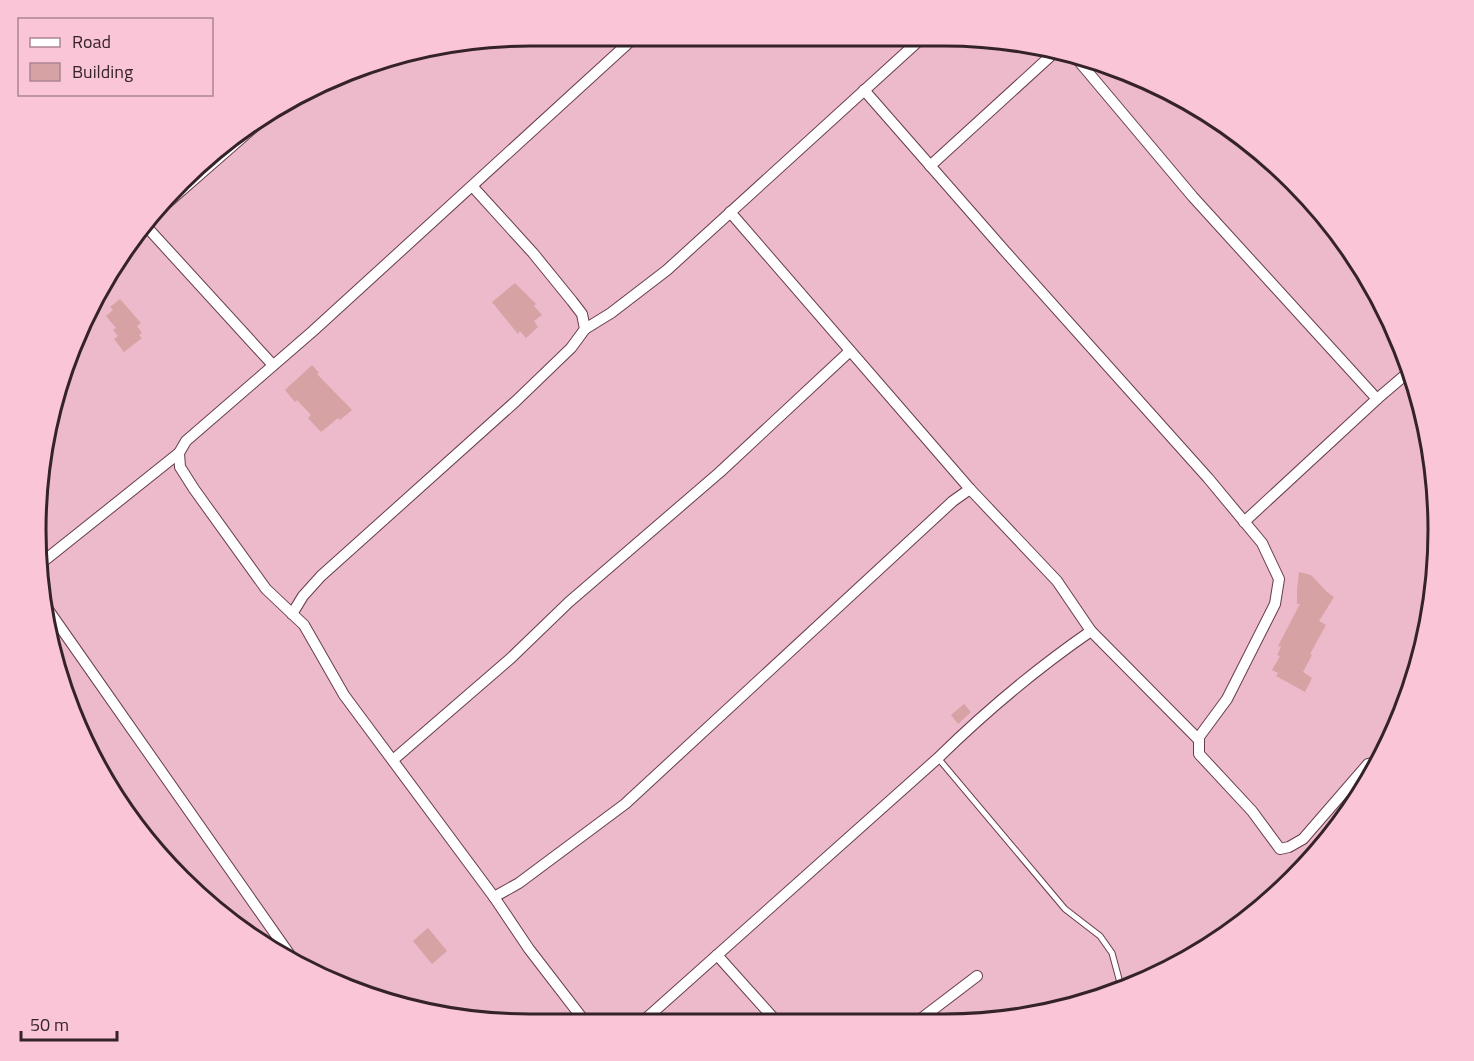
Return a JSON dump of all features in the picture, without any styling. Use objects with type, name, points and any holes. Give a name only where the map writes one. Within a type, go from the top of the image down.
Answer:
[{"type":"street","points":[[48,558],[179,453],[186,441],[272,364],[313,331],[625,46]]},
{"type":"street","points":[[292,614],[303,596],[321,576],[516,401],[571,348],[585,329],[611,313],[666,270],[913,46]]},
{"type":"street","points":[[930,166],[1048,58]]},
{"type":"street","points":[[1084,68],[1193,197],[1377,399]]},
{"type":"street","points":[[864,90],[1208,478],[1262,543],[1280,579],[1275,604],[1227,699],[1198,739],[1198,754],[1252,811],[1280,849],[1303,839],[1366,766]]},
{"type":"street","points":[[472,187],[572,301],[582,314],[585,329]]},
{"type":"street","points":[[730,212],[970,489],[1057,581],[1091,631],[1198,739]]},
{"type":"street","points":[[151,231],[272,364]]},
{"type":"street","points":[[393,760],[511,658],[569,602],[720,472],[850,351]]},
{"type":"street","points":[[1244,522],[1403,377]]},
{"type":"street","points":[[179,453],[180,467],[194,489],[266,589],[304,625],[344,695],[579,1014]]},
{"type":"street","points":[[494,897],[519,883],[625,804],[953,501],[970,489]]},
{"type":"street","points":[[55,620],[285,948]]},
{"type":"street","points":[[651,1014],[976,722],[1046,663],[1091,631]]},
{"type":"street","points":[[717,955],[770,1014]]},
{"type":"street","points":[[927,1014],[977,976]]},
{"type":"lane","points":[[938,758],[1065,909],[1100,936],[1112,953],[1120,981]]},
{"type":"building","points":[[515,283],[536,304],[534,306],[542,315],[534,321],[538,327],[526,338],[520,331],[518,334],[492,302]]},
{"type":"building","points":[[120,299],[141,323],[137,326],[142,333],[139,335],[142,338],[124,352],[114,339],[118,336],[113,330],[116,328],[106,316],[113,310],[110,307]]},
{"type":"building","points":[[312,365],[319,373],[317,374],[352,410],[321,432],[308,418],[311,415],[285,390]]},
{"type":"building","points":[[1299,572],[1311,575],[1334,597],[1319,621],[1326,625],[1303,672],[1312,678],[1305,692],[1276,676],[1278,673],[1272,670],[1280,656],[1277,655],[1281,647],[1278,646],[1300,604],[1297,604]]},
{"type":"building","points":[[964,704],[971,712],[958,724],[951,715]]},
{"type":"building","points":[[428,928],[447,951],[432,964],[413,941]]}]
